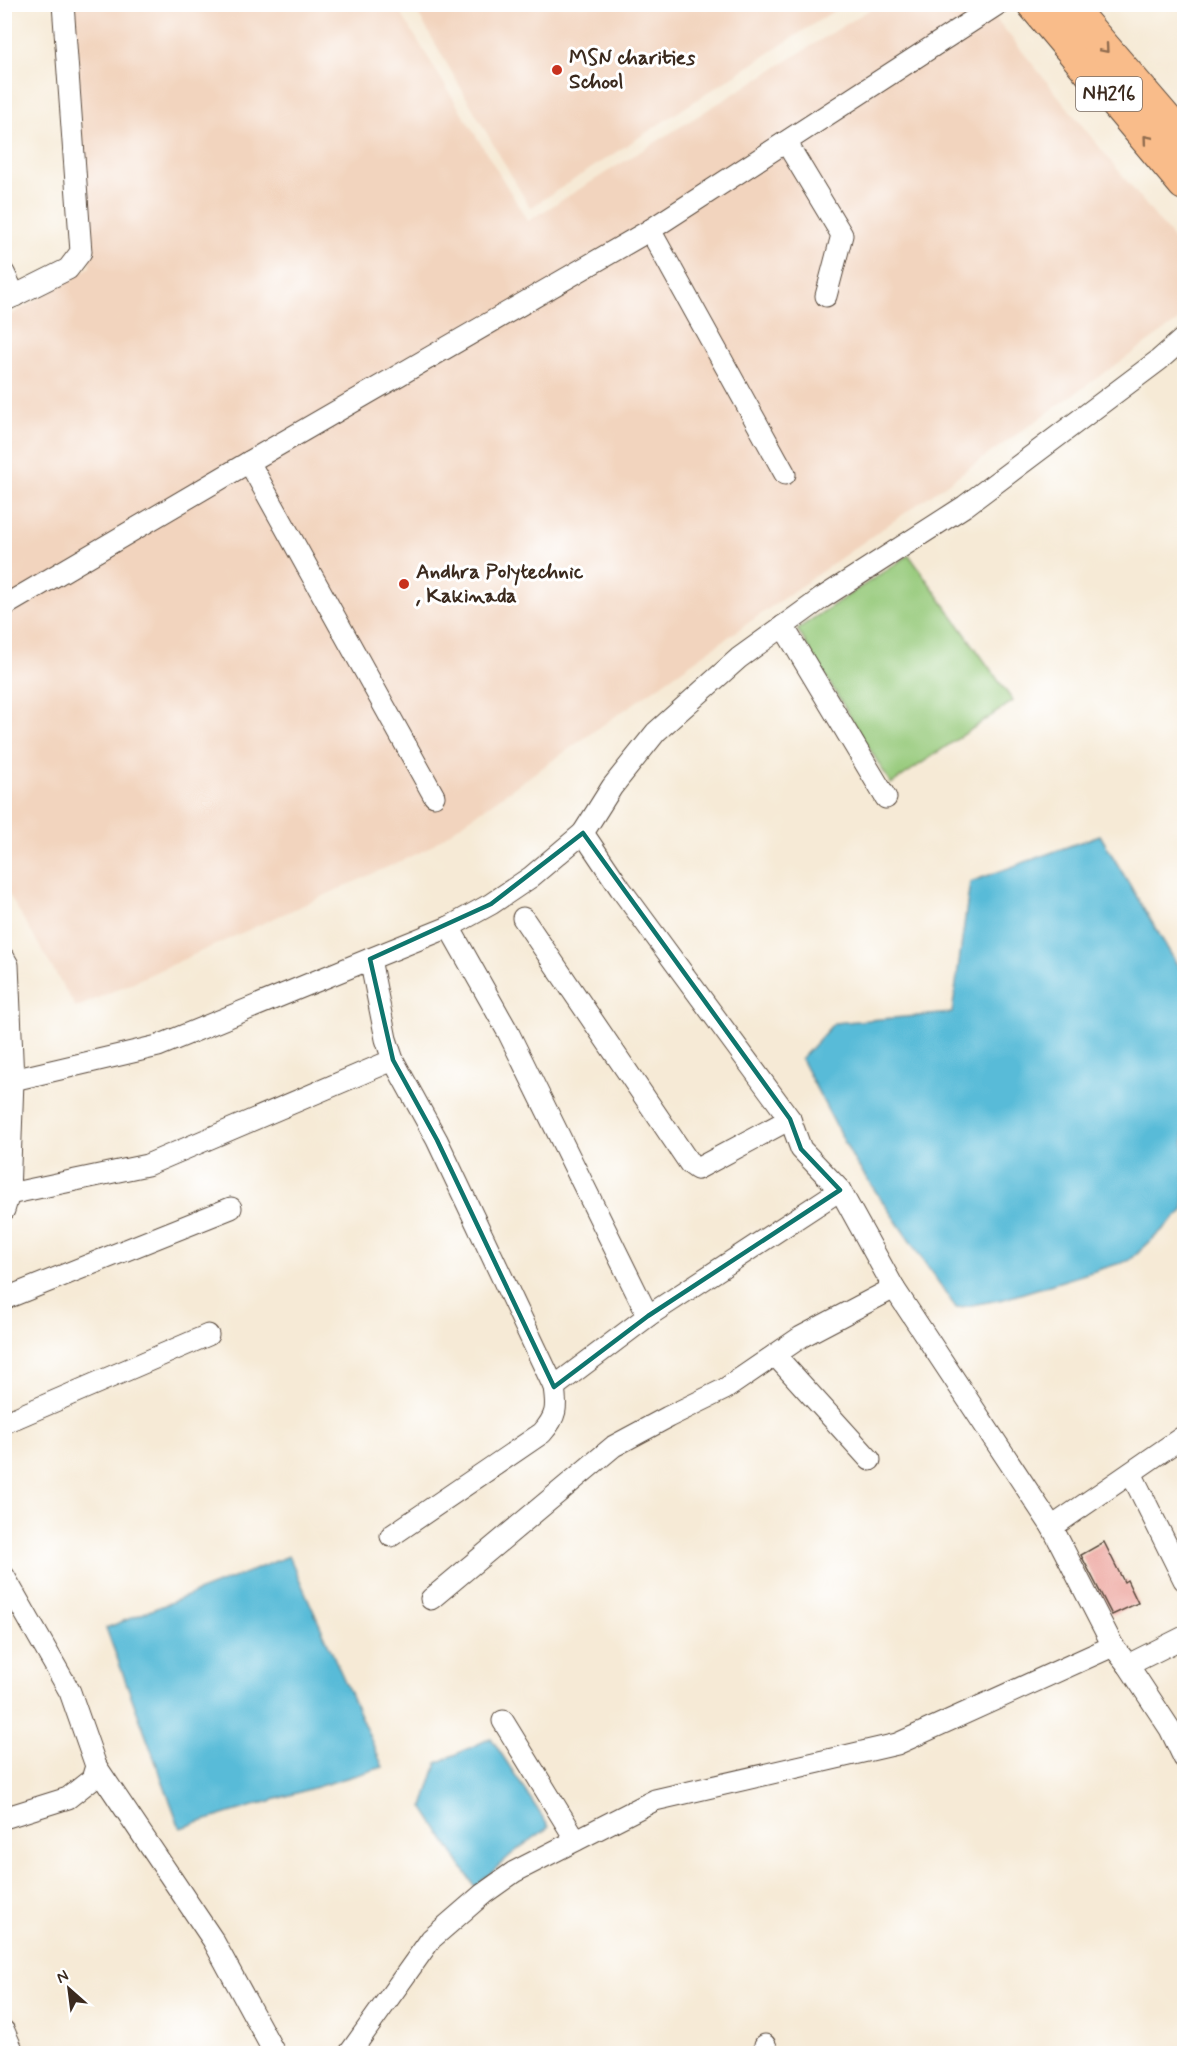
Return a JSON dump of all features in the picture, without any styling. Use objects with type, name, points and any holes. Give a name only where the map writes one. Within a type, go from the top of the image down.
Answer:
[{"type":"highway","name":"NH216","points":[[1033,4],[1185,184]]},
{"type":"highway","name":"NH216","points":[[1067,4],[1185,140]]},
{"type":"street","points":[[4,273],[10,298],[68,269],[81,252],[63,4]]},
{"type":"street","points":[[4,606],[650,230],[998,4]]},
{"type":"street","points":[[786,142],[842,235],[826,296]]},
{"type":"street","points":[[650,230],[785,474]]},
{"type":"street","points":[[13,1080],[158,1046],[449,927],[491,904],[531,877],[583,833],[612,787],[656,732],[739,658],[822,598],[965,506],[1185,339]]},
{"type":"street","points":[[249,462],[434,796]]},
{"type":"street","points":[[783,626],[886,798]]},
{"type":"street","points":[[583,833],[620,888],[790,1119],[801,1149],[840,1190],[894,1288],[1052,1527],[1113,1646],[1177,1726],[1185,1758]]},
{"type":"street","points":[[523,918],[690,1164],[697,1169],[790,1119]]},
{"type":"street","points":[[449,927],[508,1032],[648,1316]]},
{"type":"street","points":[[4,958],[8,965],[13,1080],[7,1202],[147,1165],[393,1060]]},
{"type":"street","points":[[370,959],[386,1039],[393,1060],[437,1140],[555,1387],[557,1408],[551,1423],[542,1433],[391,1536]]},
{"type":"street","points":[[555,1387],[648,1316],[840,1190]]},
{"type":"street","points":[[4,1299],[231,1208]]},
{"type":"street","points":[[430,1599],[614,1446],[725,1389],[801,1337],[894,1288]]},
{"type":"street","points":[[4,1423],[208,1335]]},
{"type":"street","points":[[775,1355],[870,1460]]},
{"type":"street","points":[[1052,1527],[1185,1436]]},
{"type":"street","points":[[1131,1473],[1185,1580]]},
{"type":"street","points":[[4,1576],[70,1692],[96,1766],[213,1940],[275,2054]]},
{"type":"street","points":[[1128,1665],[1185,1638]]},
{"type":"street","points":[[349,2054],[431,1939],[483,1894],[514,1872],[655,1800],[897,1744],[1113,1646]]},
{"type":"street","points":[[503,1721],[576,1840]]},
{"type":"street","points":[[4,1818],[68,1798],[92,1779],[96,1766]]},
{"type":"street","points":[[4,2031],[14,2054]]},
{"type":"highlighted area","points":[[583,833],[790,1119],[801,1149],[840,1190],[648,1316],[554,1387],[437,1140],[393,1060],[370,959],[491,904]]},
{"type":"shaded area","name":"Andhra Polytechnic , Kakinada","points":[[72,5],[396,5],[528,221],[877,5],[985,5],[1184,252],[1184,317],[425,850],[76,1008],[5,888],[4,319],[90,267]]},
{"type":"shaded area","points":[[413,5],[843,5],[530,208]]},
{"type":"green space","points":[[909,555],[1013,701],[891,784],[797,629]]},
{"type":"water","points":[[1100,835],[1184,976],[1184,1210],[1130,1260],[1004,1299],[956,1308],[854,1160],[801,1059],[834,1023],[952,1013],[970,882]]},
{"type":"water","points":[[289,1556],[383,1767],[180,1828],[106,1628]]},
{"type":"water","points":[[491,1738],[549,1827],[514,1852],[475,1887],[423,1807],[437,1763]]},
{"type":"building","points":[[1104,1542],[1124,1582],[1127,1580],[1138,1603],[1112,1615],[1081,1555]]},
{"type":"place","name":"MSN charities School","points":[[557,70]]},
{"type":"place","name":"Andhra Polytechnic , Kakinada","points":[[404,584]]}]
